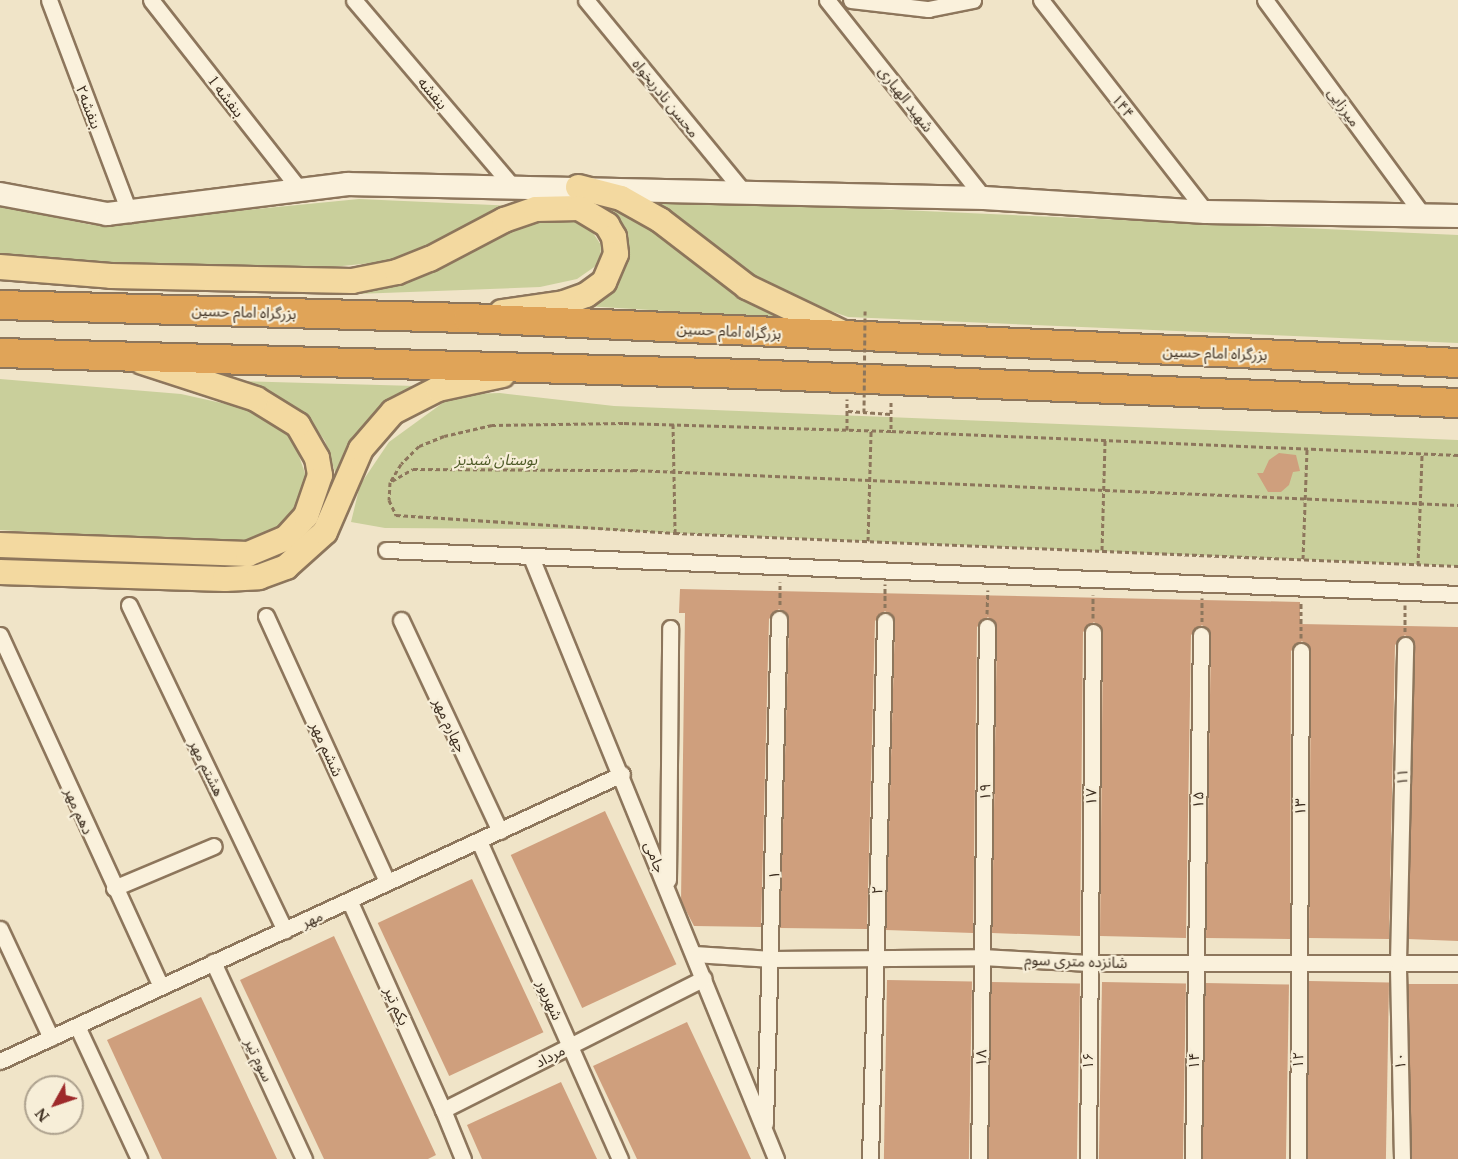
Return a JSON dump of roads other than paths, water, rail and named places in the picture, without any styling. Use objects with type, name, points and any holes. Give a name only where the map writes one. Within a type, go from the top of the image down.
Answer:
[{"type":"highway","name":"بزرگراه امام حسین","points":[[0,305],[468,318],[1458,363]]},
{"type":"highway","points":[[0,352],[548,367],[1458,403]]},
{"type":"main road","points":[[578,187],[621,198],[660,220],[747,287],[852,337]]},
{"type":"main road","points":[[0,267],[111,276],[352,281],[397,272],[430,259],[536,208],[579,208],[607,225],[614,237],[616,254],[612,272],[595,289],[564,303],[468,318]]},
{"type":"main road","points":[[0,545],[249,554],[286,538],[306,516],[320,475],[317,458],[298,425],[256,399],[123,355]]},
{"type":"main road","points":[[0,572],[225,579],[259,577],[286,567],[325,532],[361,449],[393,412],[454,384],[548,367]]},
{"type":"street","name":"بنفشه۲","points":[[49,0],[130,214]]},
{"type":"street","name":"بنفشه 1","points":[[152,0],[301,191]]},
{"type":"street","name":"بنفشه","points":[[354,0],[513,187]]},
{"type":"street","name":"محسن نادریخواه","points":[[586,0],[746,195]]},
{"type":"street","name":"شهید الهیاری","points":[[827,0],[984,198]]},
{"type":"street","points":[[851,0],[928,9],[973,0]]},
{"type":"street","name":"۱۴۴","points":[[1041,0],[1206,212]]},
{"type":"street","name":"میرزایی","points":[[1265,0],[1422,214]]},
{"type":"street","points":[[0,194],[84,212],[130,214],[347,184],[578,187],[746,195],[984,198],[1206,212],[1458,216]]},
{"type":"street","points":[[386,550],[1458,594]]},
{"type":"street","name":"جامی","points":[[531,557],[622,774],[776,1159]]},
{"type":"street","name":"هشتم مهر","points":[[129,605],[285,931]]},
{"type":"street","name":"ششم مهر","points":[[266,616],[387,882]]},
{"type":"street","name":"۱","points":[[765,1130],[772,958],[779,619]]},
{"type":"street","name":"چهارم مهر","points":[[401,620],[500,831]]},
{"type":"street","name":"۲","points":[[870,1159],[885,621]]},
{"type":"street","name":"۱۹","points":[[982,957],[987,627]]},
{"type":"street","points":[[668,889],[670,628]]},
{"type":"street","name":"۱۷","points":[[1089,963],[1093,632]]},
{"type":"street","name":"دهم مهر","points":[[0,635],[160,986]]},
{"type":"street","name":"۱۵","points":[[1195,964],[1201,636]]},
{"type":"street","name":"۱۱","points":[[1398,962],[1405,645]]},
{"type":"street","name":"۱۳","points":[[1298,962],[1301,651]]},
{"type":"street","name":"مهر","points":[[0,1061],[160,986],[350,902],[387,882],[622,774]]},
{"type":"street","name":"شهریور","points":[[479,841],[620,1159]]},
{"type":"street","points":[[114,888],[214,846]]},
{"type":"street","name":"یکم تیر","points":[[350,902],[443,1110]]},
{"type":"street","points":[[0,929],[51,1038]]},
{"type":"street","name":"شانزده متری سوم","points":[[694,954],[772,958],[982,957],[1089,963],[1458,963]]},
{"type":"street","name":"۱۸","points":[[979,1159],[982,957]]},
{"type":"street","name":"سوم تیر","points":[[213,962],[304,1159]]},
{"type":"street","name":"۱۲","points":[[1298,962],[1298,1159]]},
{"type":"street","name":"۱۰","points":[[1398,962],[1402,1159]]},
{"type":"street","name":"۱۶","points":[[1088,1159],[1089,963]]},
{"type":"street","name":"۱۴","points":[[1193,1159],[1195,964]]},
{"type":"street","name":"مرداد","points":[[443,1110],[704,978]]},
{"type":"street","points":[[77,1026],[139,1159]]},
{"type":"street","points":[[443,1110],[463,1159]]},
{"type":"park label","name":"بوستان شبدیز","points":[[496,460]]}]
